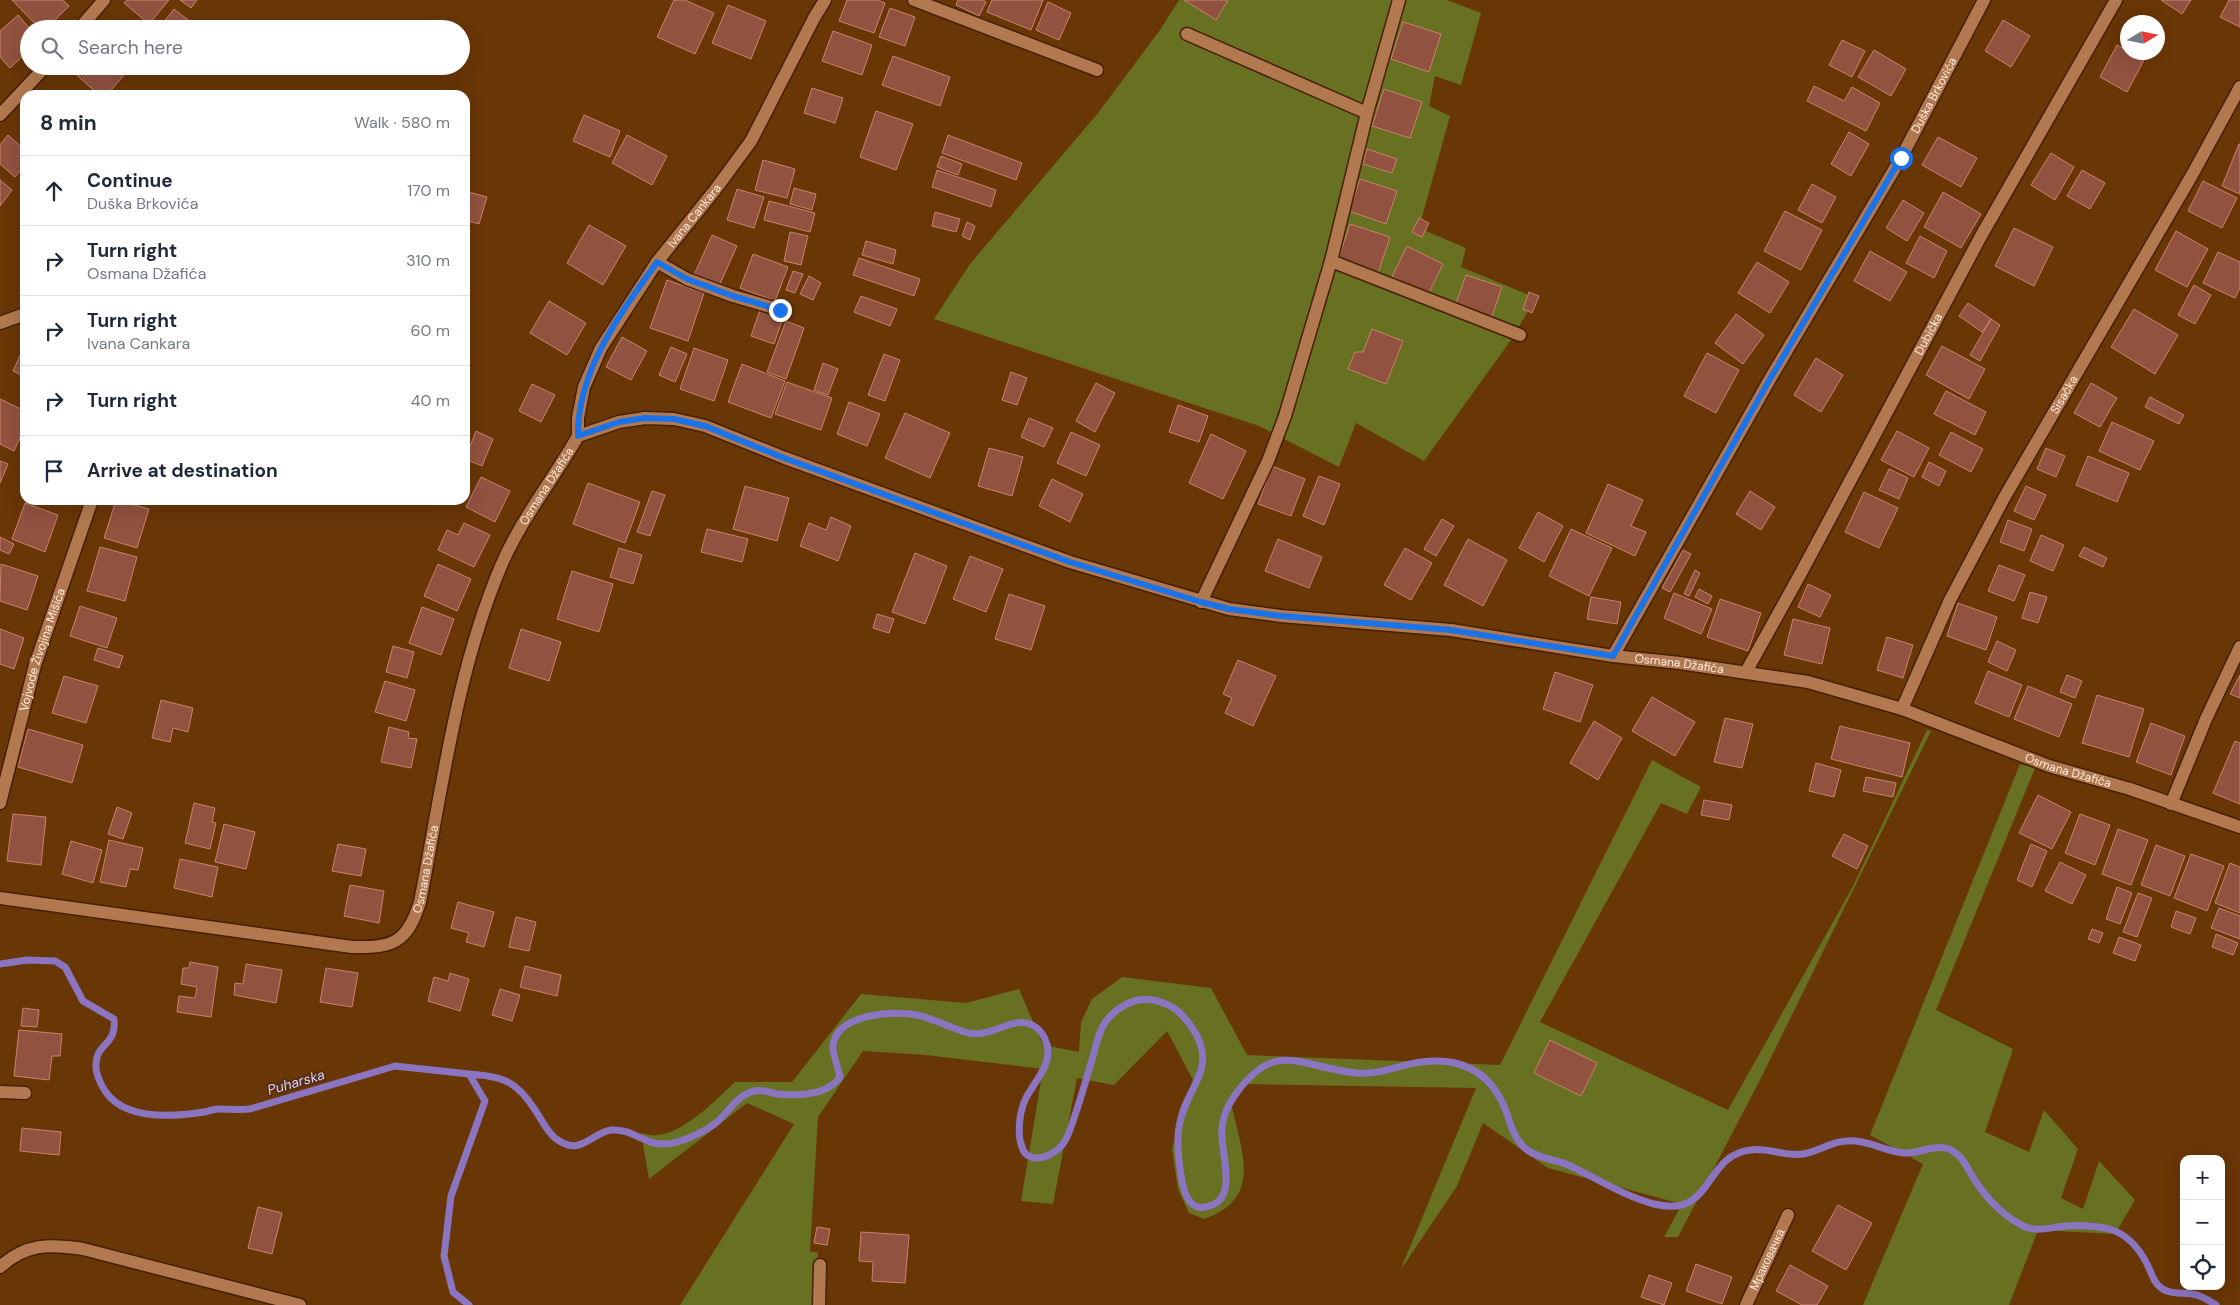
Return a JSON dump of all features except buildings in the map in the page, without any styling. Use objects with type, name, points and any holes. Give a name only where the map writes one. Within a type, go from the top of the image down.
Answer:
[{"type":"street","points":[[87,20],[104,0]]},
{"type":"street","name":"Ivana Cankara","points":[[578,436],[578,418],[584,387],[598,356],[629,302],[657,262],[715,190],[751,141],[825,0]]},
{"type":"street","points":[[914,0],[1097,70]]},
{"type":"street","points":[[1201,602],[1268,460],[1285,416],[1331,261],[1367,113],[1399,0]]},
{"type":"street","name":"Duška Brkovića","points":[[1613,656],[1770,379],[1901,158],[1984,0]]},
{"type":"street","name":"Dubička","points":[[1746,672],[1981,236],[2116,0]]},
{"type":"street","points":[[1186,34],[1367,113]]},
{"type":"street","points":[[23,90],[38,75]]},
{"type":"street","name":"Sisačka","points":[[1902,709],[1950,600],[2004,498],[2192,175],[2240,87]]},
{"type":"street","points":[[0,115],[20,94]]},
{"type":"street","points":[[1331,261],[1520,335]]},
{"type":"street","points":[[657,262],[687,279],[733,296],[780,310]]},
{"type":"street","points":[[0,323],[20,314]]},
{"type":"street","name":"Osmana Džafića","points":[[0,898],[352,947],[375,948],[393,943],[406,934],[413,923],[420,902],[469,655],[501,566],[528,513],[578,436],[619,422],[645,418],[674,419],[705,426],[784,458],[1070,562],[1201,602],[1229,609],[1281,616],[1451,630],[1613,656],[1746,672],[1808,682],[1902,709],[2049,766],[2130,789],[2240,827]]},
{"type":"street","name":"Vojvode Živojina Mišića","points":[[0,803],[34,665],[90,505]]},
{"type":"street","points":[[2171,804],[2206,719],[2240,646]]},
{"type":"street","points":[[0,1092],[26,1093]]},
{"type":"street","name":"Мраковачка","points":[[1746,1305],[1788,1215]]},
{"type":"street","points":[[0,1268],[11,1257],[26,1250],[42,1246],[61,1245],[300,1305]]},
{"type":"street","points":[[819,1305],[820,1265]]},
{"type":"street","points":[[252,1292],[270,1301],[273,1305]]},
{"type":"green space","points":[[1179,0],[1447,0],[1481,13],[1461,85],[1435,76],[1429,106],[1450,116],[1419,228],[1466,248],[1461,267],[1536,298],[1511,340],[1424,461],[1356,423],[1339,467],[1259,426],[934,319],[970,264],[1098,113],[1160,30]]},
{"type":"green space","points":[[1927,730],[1931,731],[1762,1076],[1678,1237],[1664,1237],[1682,1204],[1548,1168],[1483,1123],[1457,1186],[1400,1271],[1476,1088],[1243,1084],[1231,1103],[1243,1155],[1244,1171],[1242,1186],[1235,1199],[1223,1210],[1204,1219],[1189,1213],[1178,1189],[1172,1149],[1193,1080],[1167,1031],[1114,1085],[1077,1078],[1053,1204],[1021,1201],[1043,1069],[926,1055],[863,1051],[818,1117],[810,1251],[818,1253],[813,1305],[680,1305],[794,1124],[747,1103],[649,1179],[641,1133],[655,1135],[667,1133],[678,1128],[689,1122],[719,1098],[735,1082],[792,1082],[861,994],[966,1003],[1019,989],[1043,1045],[1079,1052],[1081,1022],[1092,999],[1122,977],[1211,988],[1247,1055],[1500,1065],[1652,760],[1701,787],[1687,814],[1661,803],[1540,1022],[1728,1110],[1852,888]]},
{"type":"green space","points":[[2020,764],[2035,768],[1936,1010],[2013,1049],[1985,1132],[2029,1152],[2044,1110],[2078,1149],[2061,1198],[2083,1209],[2099,1161],[2135,1200],[2115,1234],[2038,1230],[2009,1305],[1863,1305],[1923,1164],[1870,1135]]},
{"type":"waterway","name":"Puharska","points":[[0,964],[27,960],[55,961],[65,967],[83,1001],[114,1019],[113,1034],[97,1056],[97,1074],[105,1091],[114,1101],[125,1108],[137,1112],[150,1115],[178,1115],[217,1109],[250,1109],[395,1066],[469,1074],[485,1101],[451,1196],[444,1256],[453,1292],[469,1305]]},
{"type":"waterway","points":[[469,1074],[491,1076],[515,1086],[522,1092],[552,1135],[564,1144],[571,1146],[585,1143],[611,1130],[620,1130],[650,1142],[667,1144],[698,1134],[708,1128],[717,1122],[738,1099],[749,1093],[761,1090],[777,1094],[803,1095],[828,1088],[840,1077],[833,1049],[837,1035],[844,1027],[868,1016],[894,1013],[917,1015],[961,1031],[976,1034],[1015,1023],[1030,1024],[1044,1036],[1048,1047],[1048,1055],[1043,1070],[1024,1103],[1019,1124],[1019,1135],[1026,1154],[1039,1158],[1056,1151],[1066,1139],[1079,1103],[1098,1037],[1105,1023],[1113,1014],[1127,1004],[1142,999],[1153,1000],[1172,1007],[1184,1017],[1199,1041],[1203,1054],[1202,1066],[1182,1113],[1178,1140],[1179,1161],[1184,1188],[1191,1203],[1198,1207],[1208,1206],[1218,1201],[1224,1194],[1226,1184],[1222,1137],[1224,1116],[1233,1098],[1248,1079],[1262,1067],[1290,1060],[1337,1070],[1365,1073],[1413,1063],[1449,1062],[1473,1070],[1492,1086],[1500,1097],[1516,1136],[1530,1152],[1566,1164],[1643,1201],[1673,1206],[1688,1203],[1698,1195],[1724,1163],[1735,1155],[1750,1150],[1757,1149],[1796,1155],[1834,1143],[1847,1141],[1868,1143],[1900,1153],[1946,1148],[1961,1158],[1985,1195],[2003,1213],[2016,1222],[2034,1229],[2093,1226],[2115,1231],[2127,1238],[2136,1247],[2161,1288],[2171,1292],[2197,1295],[2216,1305]]},
{"type":"route","points":[[780,310],[733,296],[687,279],[657,262],[629,302],[601,348],[584,387],[578,418],[578,436],[619,422],[645,418],[674,419],[705,426],[784,458],[1070,562],[1201,602],[1229,609],[1281,616],[1451,630],[1548,644],[1613,656],[1770,379],[1901,158]]}]
